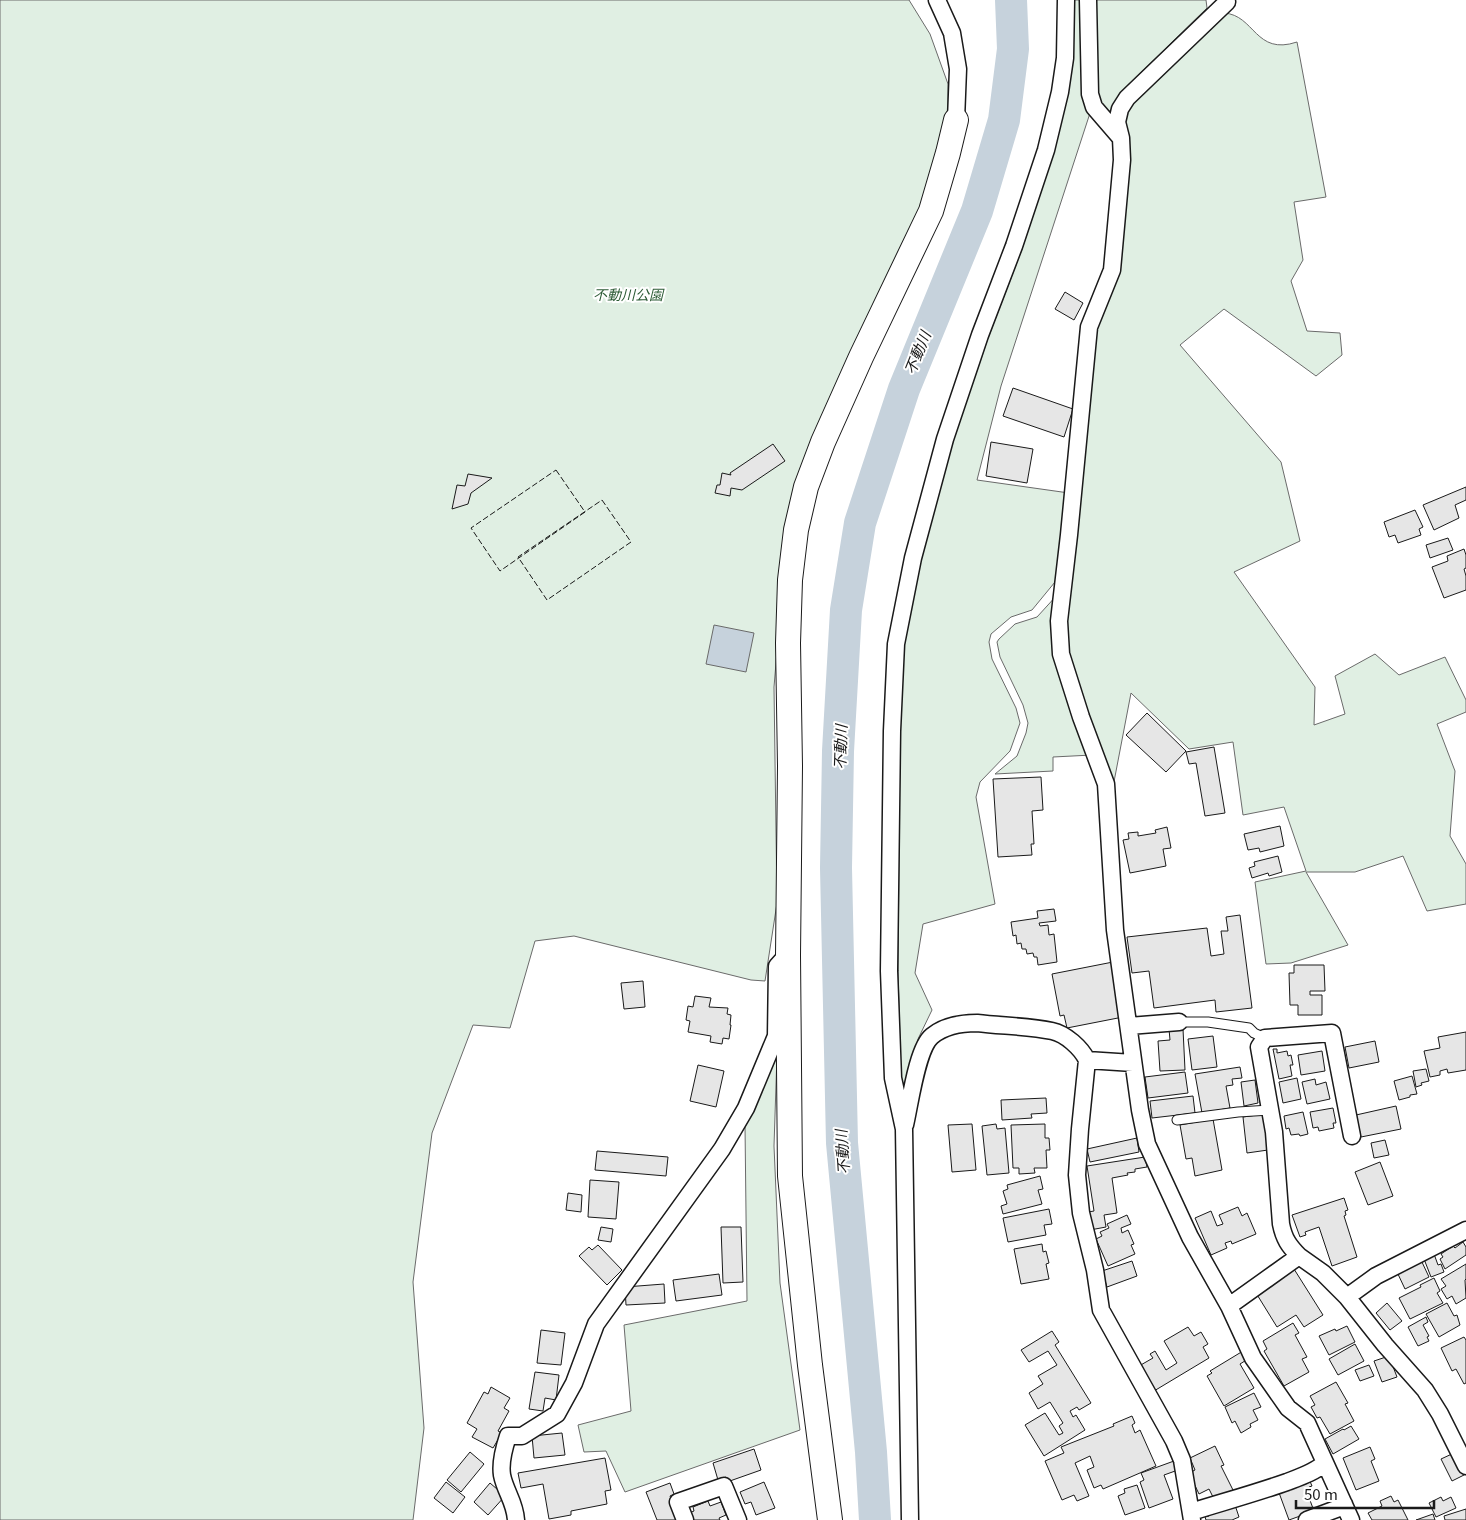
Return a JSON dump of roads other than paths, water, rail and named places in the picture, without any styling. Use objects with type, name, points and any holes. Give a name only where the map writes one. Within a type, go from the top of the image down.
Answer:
[{"type":"street","points":[[830,1520],[810,1365],[790,1176],[788,955],[790,766],[788,643],[790,580],[796,530],[806,487],[823,442],[931,211],[948,153],[956,120],[958,69],[952,33],[937,0]]},
{"type":"street","points":[[910,1520],[904,1129],[893,1078],[889,971],[892,731],[896,644],[913,558],[945,439],[1046,150],[1060,92],[1065,58],[1066,0]]},
{"type":"street","points":[[1088,0],[1090,94],[1094,107],[1121,138]]},
{"type":"street","points":[[1227,1],[1127,98],[1120,109],[1117,122],[1121,138],[1122,160],[1112,270],[1089,327],[1059,621],[1061,654],[1081,717],[1106,784],[1115,930],[1140,1110],[1148,1144],[1190,1237],[1229,1306],[1253,1358],[1288,1408],[1307,1424],[1351,1520]]},
{"type":"street","points":[[516,1520],[515,1509],[502,1475],[503,1451],[508,1436],[522,1436],[558,1414],[574,1383],[596,1324],[722,1148],[746,1108],[776,1036],[775,994],[777,966],[788,955]]},
{"type":"street","points":[[1129,1026],[1179,1022]]},
{"type":"street","points":[[904,1129],[920,1055],[930,1037],[947,1028],[977,1023],[1052,1031],[1064,1036],[1083,1052],[1087,1060],[1077,1174],[1081,1212],[1095,1270],[1101,1310],[1174,1441],[1182,1460],[1192,1516],[1292,1480],[1321,1467],[1325,1463]]},
{"type":"street","points":[[1352,1136],[1332,1033],[1264,1038],[1259,1047],[1274,1132],[1281,1224],[1287,1244],[1298,1256],[1323,1273],[1347,1297],[1385,1345],[1425,1390],[1440,1414],[1466,1466]]},
{"type":"street","points":[[1087,1060],[1133,1063]]},
{"type":"street","points":[[1347,1297],[1376,1276],[1466,1230]]},
{"type":"street","points":[[1229,1306],[1298,1256]]},
{"type":"street","points":[[685,1520],[678,1502],[724,1486],[738,1520]]},
{"type":"street","points":[[1307,1520],[1339,1508],[1344,1504]]},
{"type":"lane","points":[[1179,1022],[1208,1022],[1250,1028],[1254,1033],[1264,1038]]},
{"type":"lane","points":[[1177,1120],[1270,1110]]},
{"type":"waterway","name":"不動川","points":[[875,1520],[871,1452],[842,1143],[836,868],[838,751],[846,610],[860,523],[904,389],[977,211],[1004,120],[1013,49],[1011,0]]},
{"type":"park label","name":"不動川公園","points":[[628,295]]}]
